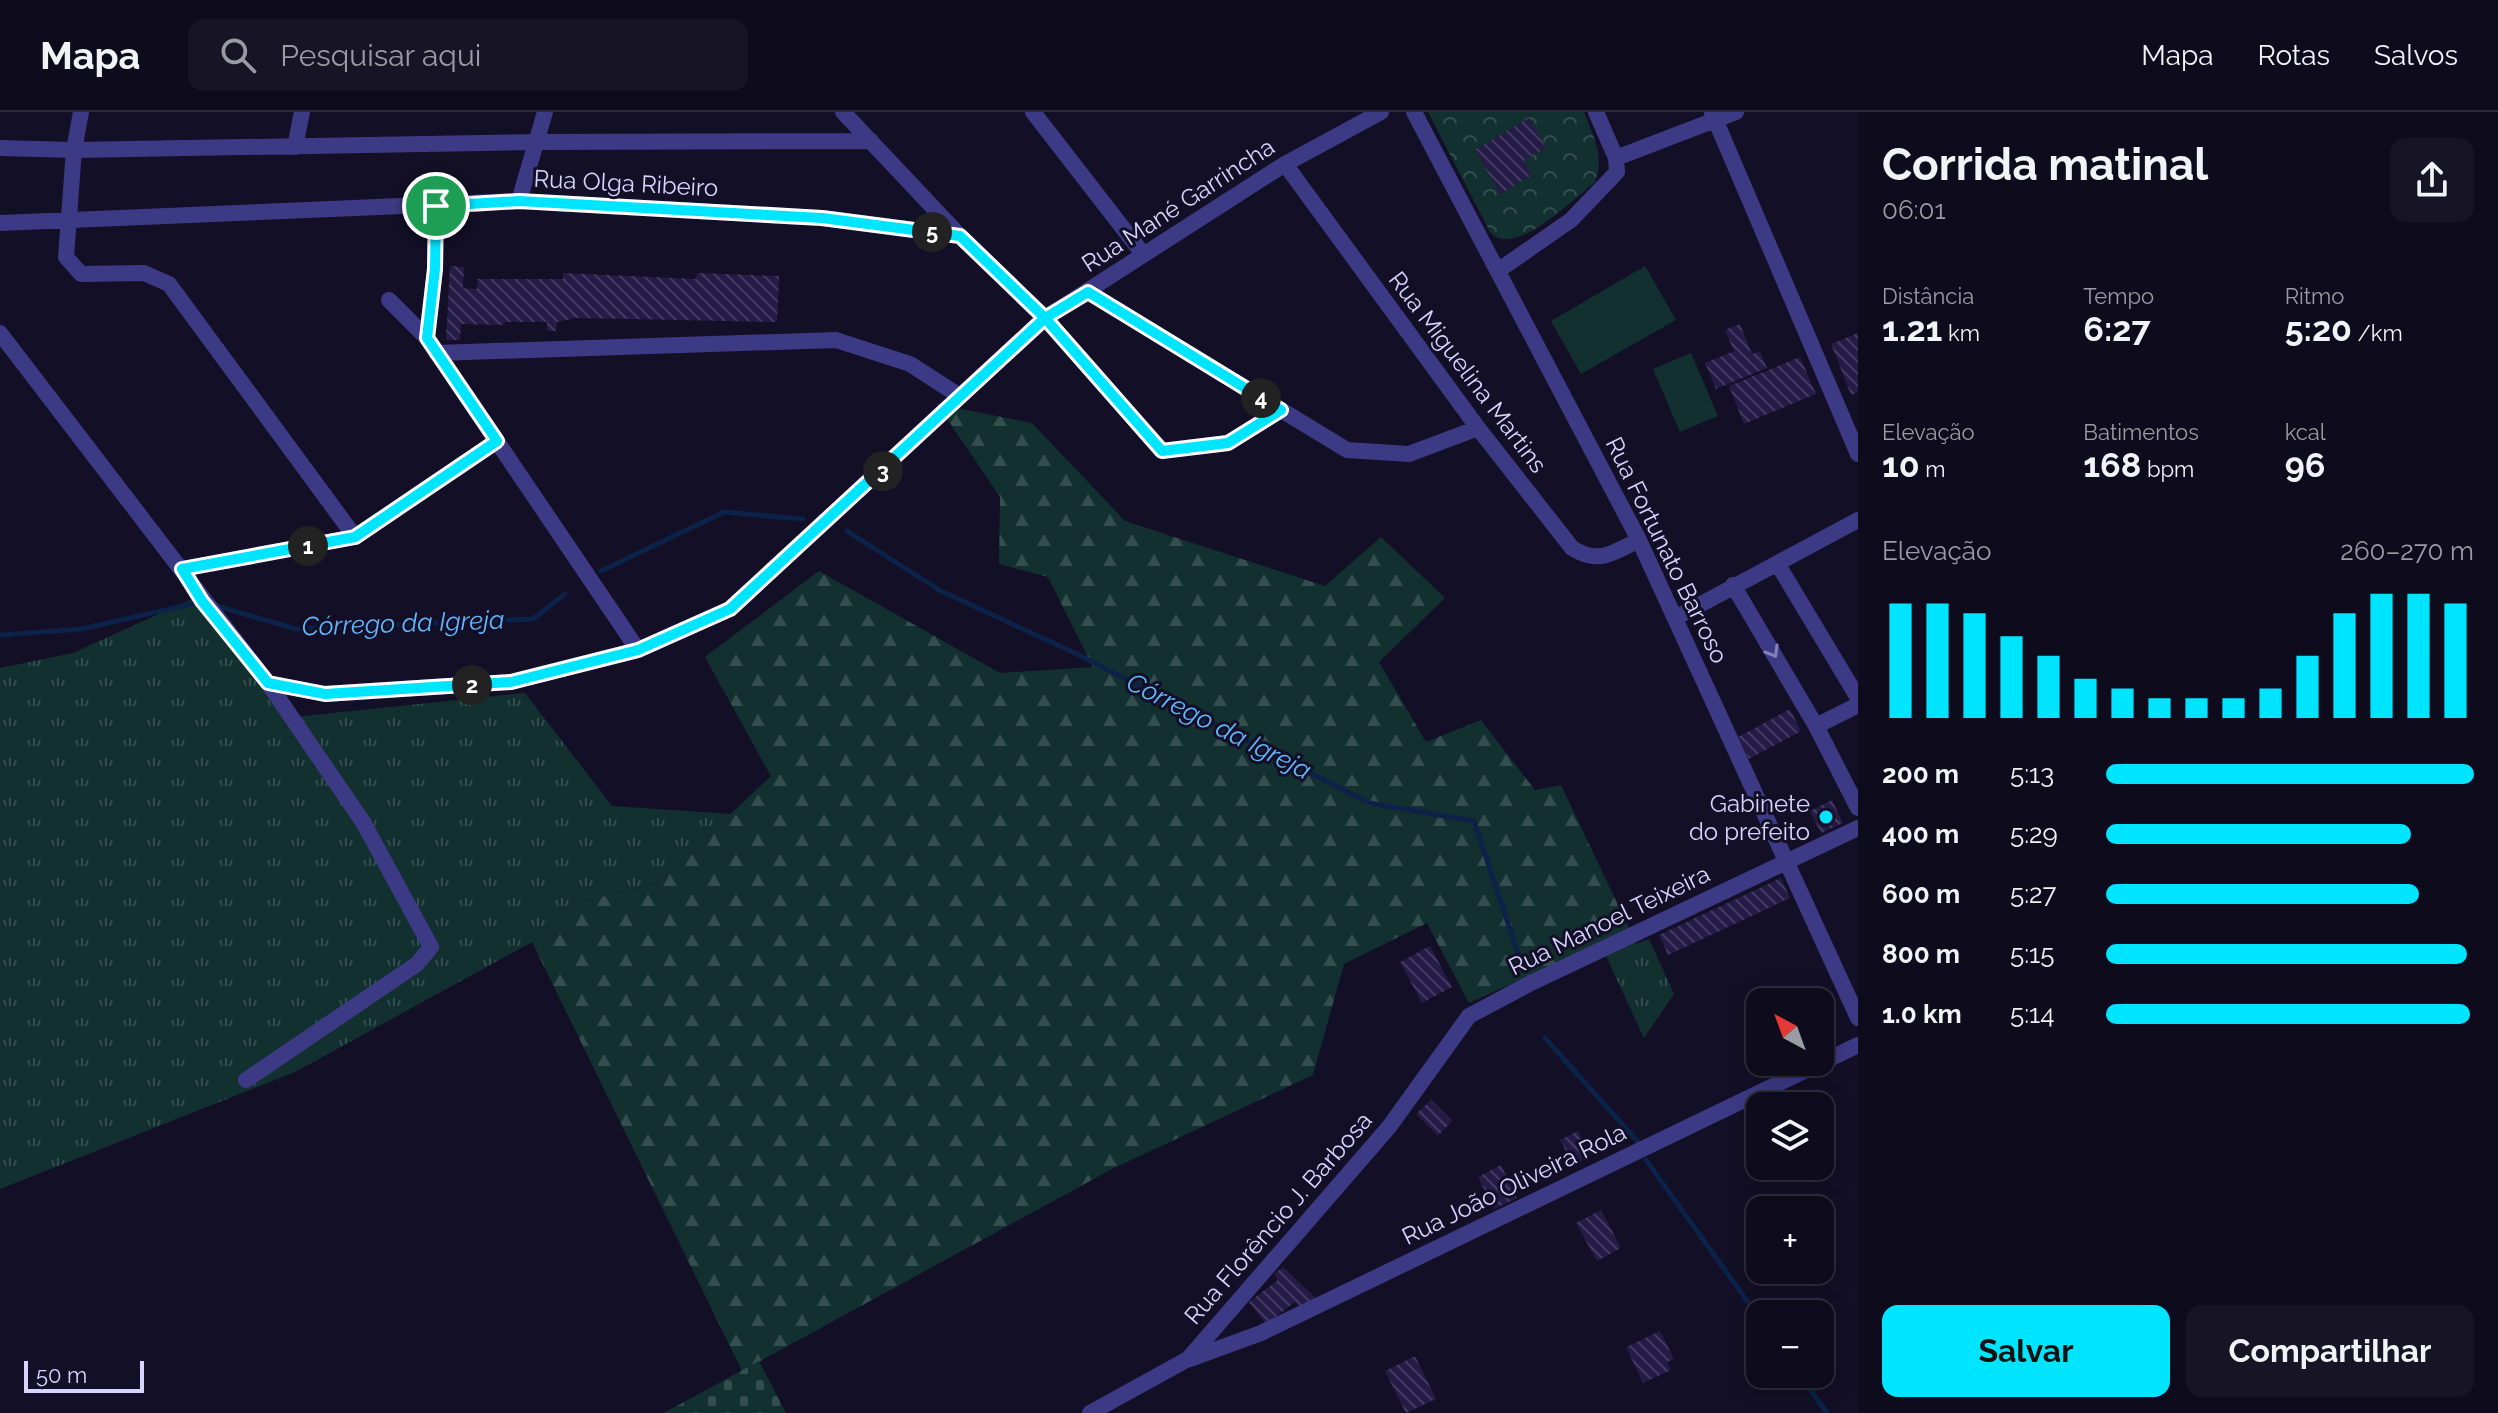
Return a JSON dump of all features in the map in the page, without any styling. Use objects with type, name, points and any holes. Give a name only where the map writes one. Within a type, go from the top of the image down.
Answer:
[{"type":"street","points":[[81,112],[74,150],[66,257],[81,274],[144,273],[169,284],[355,537]]},
{"type":"street","points":[[295,147],[302,112]]},
{"type":"street","points":[[519,201],[545,112]]},
{"type":"street","points":[[843,112],[960,236],[1045,318],[1162,451],[1228,443],[1281,410]]},
{"type":"street","points":[[1033,112],[1143,254]]},
{"type":"street","name":"Rua Mané Garrincha","points":[[268,683],[325,694],[511,682],[638,650],[730,609],[872,482],[958,395],[1045,318],[1285,164],[1381,112]]},
{"type":"street","name":"Rua Fortunato Barroso","points":[[1414,112],[1499,270],[1677,617],[1858,1018]]},
{"type":"street","points":[[1499,270],[1571,220],[1617,172],[1616,158],[1596,112]]},
{"type":"street","points":[[1616,158],[1714,116],[1736,112]]},
{"type":"street","points":[[1714,116],[1858,454]]},
{"type":"street","points":[[0,148],[74,150],[537,142],[871,141]]},
{"type":"street","name":"Rua Miguelina Martins","points":[[1285,164],[1478,428],[1572,548],[1588,558],[1604,556],[1639,540]]},
{"type":"street","name":"Rua Olga Ribeiro","points":[[0,223],[519,201],[822,218],[960,236]]},
{"type":"street","points":[[432,346],[436,206]]},
{"type":"street","points":[[1088,292],[1347,450],[1409,454],[1478,428]]},
{"type":"street","points":[[389,300],[432,346],[638,650]]},
{"type":"street","points":[[0,333],[182,569],[202,601],[268,683],[363,822],[431,947],[417,964],[246,1080]]},
{"type":"street","points":[[432,346],[836,340],[910,364],[958,395]]},
{"type":"street","points":[[182,569],[355,537],[497,441]]},
{"type":"street","points":[[1677,617],[1858,520]]},
{"type":"street","points":[[1777,563],[1858,698]]},
{"type":"street","points":[[1733,585],[1816,726],[1858,808]]},
{"type":"street","points":[[1816,726],[1858,705]]},
{"type":"street","name":"Rua Manoel Teixeira","points":[[1469,1016],[1559,969],[1858,828]]},
{"type":"street","name":"Rua Florêncio J. Barbosa","points":[[1090,1413],[1188,1359],[1389,1127],[1469,1016]]},
{"type":"street","name":"Rua João Oliveira Rola","points":[[1188,1359],[1261,1333],[1858,1045]]},
{"type":"green space","points":[[1428,112],[1584,112],[1598,156],[1594,183],[1527,233],[1513,239],[1500,239],[1490,232]]},
{"type":"green space","points":[[1645,266],[1676,320],[1581,374],[1551,321]]},
{"type":"green space","points":[[1691,353],[1718,416],[1680,432],[1653,369]]},
{"type":"green space","points":[[937,404],[1032,423],[1125,521],[1325,586],[1381,537],[1445,598],[1379,662],[1426,742],[1481,720],[1535,790],[1561,785],[1630,930],[1469,1003],[1427,923],[1344,964],[1313,1075],[1112,1169],[742,1371],[532,942],[566,906],[657,883],[771,776],[705,657],[819,571],[1000,673],[1093,667],[1048,577],[999,564],[1000,497]]},
{"type":"green space","points":[[192,599],[294,717],[525,693],[612,806],[731,814],[657,883],[566,906],[532,942],[295,1072],[0,1189],[0,668],[73,653]]},
{"type":"green space","points":[[1630,930],[1636,944],[1649,939],[1674,994],[1644,1038],[1600,943]]},
{"type":"green space","points":[[759,1361],[786,1413],[664,1413]]},
{"type":"building","points":[[1529,118],[1546,148],[1524,160],[1532,175],[1500,194],[1475,150]]},
{"type":"building","points":[[450,266],[464,267],[463,288],[477,289],[477,279],[563,279],[563,273],[696,279],[697,273],[779,276],[777,322],[576,318],[557,322],[556,331],[547,331],[547,322],[461,324],[460,340],[446,340]]},
{"type":"building","points":[[1740,324],[1752,354],[1760,351],[1767,368],[1716,389],[1705,363],[1734,351],[1725,330]]},
{"type":"building","points":[[1858,333],[1858,392],[1851,395],[1831,344]]},
{"type":"building","points":[[1800,357],[1816,394],[1744,424],[1729,386]]},
{"type":"building","points":[[1790,709],[1801,731],[1749,759],[1738,737]]},
{"type":"building","name":"Gabinete do prefeito","points":[[1832,800],[1843,823],[1821,833],[1810,811]]},
{"type":"building","points":[[1781,878],[1790,898],[1668,955],[1659,935]]},
{"type":"building","points":[[1430,946],[1452,987],[1422,1003],[1400,962]]},
{"type":"building","points":[[1431,1100],[1452,1121],[1438,1136],[1416,1114]]},
{"type":"building","points":[[1578,1131],[1591,1156],[1573,1165],[1560,1140]]},
{"type":"building","points":[[1501,1165],[1517,1198],[1494,1209],[1478,1177]]},
{"type":"building","points":[[1601,1210],[1621,1248],[1597,1261],[1576,1223]]},
{"type":"building","points":[[1283,1267],[1318,1300],[1303,1312],[1295,1302],[1266,1324],[1249,1302],[1278,1280],[1274,1274]]},
{"type":"building","points":[[1660,1331],[1674,1359],[1667,1362],[1671,1370],[1643,1383],[1626,1347]]},
{"type":"building","points":[[1415,1356],[1436,1399],[1406,1413],[1385,1371]]},
{"type":"waterway","name":"Córrego da Igreja","points":[[601,571],[724,512],[803,519]]},
{"type":"waterway","name":"Córrego da Igreja","points":[[847,531],[939,590],[1077,654],[1369,803],[1474,821],[1520,959]]},
{"type":"waterway","name":"Córrego da Igreja","points":[[213,605],[296,629],[533,619],[565,594]]},
{"type":"waterway","name":"Córrego da Igreja","points":[[0,635],[82,629],[200,602]]},
{"type":"waterway","name":"Córrego da Igreja","points":[[1545,1038],[1639,1143]]},
{"type":"waterway","name":"Córrego da Igreja","points":[[1646,1160],[1746,1300]]},
{"type":"waterway","name":"Córrego da Igreja","points":[[1809,1388],[1827,1413]]},
{"type":"place","name":"Gabinete do prefeito","points":[[1826,817]]},
{"type":"route","points":[[436,206],[435,269],[427,338],[497,441],[355,537],[182,569],[202,601],[268,683],[325,694],[511,682],[638,650],[730,609],[872,482],[958,395],[1045,318],[1088,292],[1281,410],[1228,443],[1162,451],[1045,318],[960,236],[822,218],[519,201],[436,206]]}]
